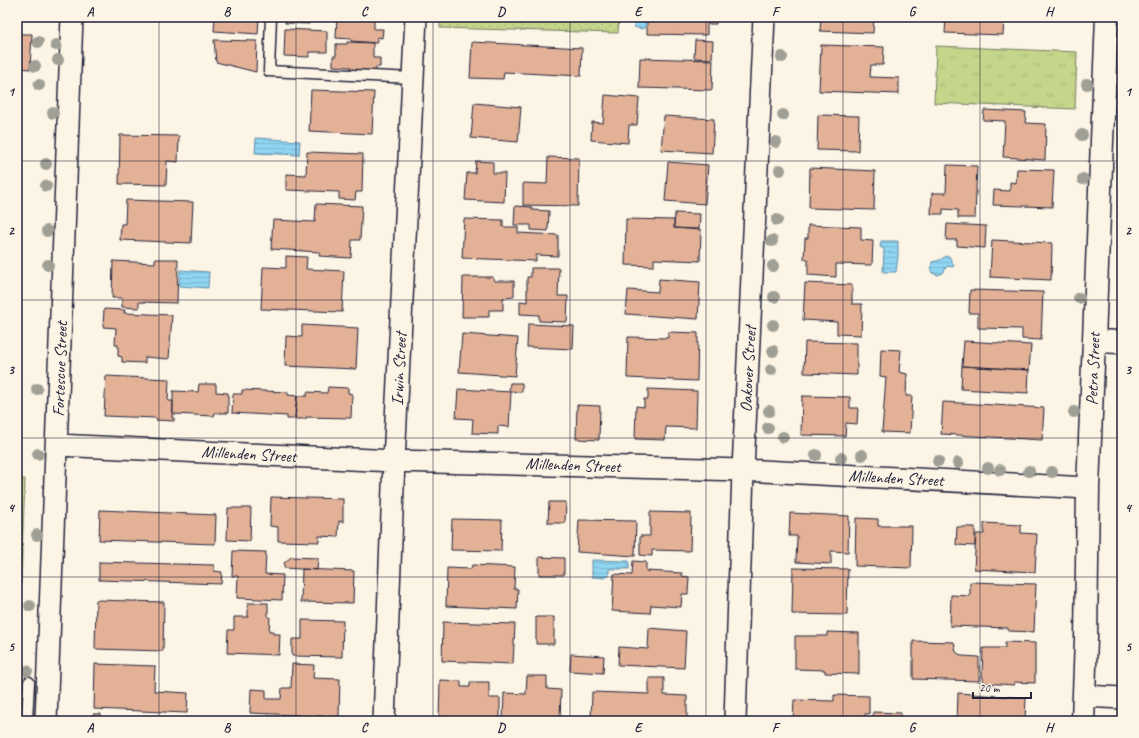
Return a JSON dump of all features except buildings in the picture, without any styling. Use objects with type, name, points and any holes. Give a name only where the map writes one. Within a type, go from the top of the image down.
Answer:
[{"type":"street","name":"Fortescue Street","points":[[46,721],[72,17]]},
{"type":"street","name":"Irwin Street","points":[[384,721],[394,461],[416,17]]},
{"type":"street","name":"Oakover Street","points":[[735,721],[744,470],[764,17]]},
{"type":"street","name":"Petra Street","points":[[1083,721],[1086,639],[1088,488],[1094,341],[1114,79],[1107,17]]},
{"type":"street","points":[[1094,341],[1122,342]]},
{"type":"street","name":"Millenden Street","points":[[57,445],[394,461],[744,470],[1088,488]]},
{"type":"street","points":[[1084,696],[1122,698]]},
{"type":"lane","points":[[271,17],[269,71],[413,78]]},
{"type":"lane","points":[[26,721],[28,682]]},
{"type":"green space","points":[[440,17],[619,17],[618,33],[440,28]]},
{"type":"green space","points":[[936,46],[1077,52],[1075,109],[934,103]]},
{"type":"green space","points":[[17,479],[25,479],[19,636],[17,636]]},
{"type":"water","points":[[633,17],[646,17],[645,27],[642,29],[634,27]]},
{"type":"water","points":[[256,138],[300,141],[299,155],[255,153]]},
{"type":"water","points":[[881,241],[898,241],[896,272],[883,272],[884,249],[880,247]]},
{"type":"water","points":[[946,256],[949,256],[954,266],[947,266],[943,273],[938,275],[932,273],[932,262],[940,260]]},
{"type":"water","points":[[180,270],[209,272],[208,288],[179,286]]},
{"type":"water","points":[[592,560],[629,561],[629,569],[609,569],[609,575],[606,578],[592,577]]}]
